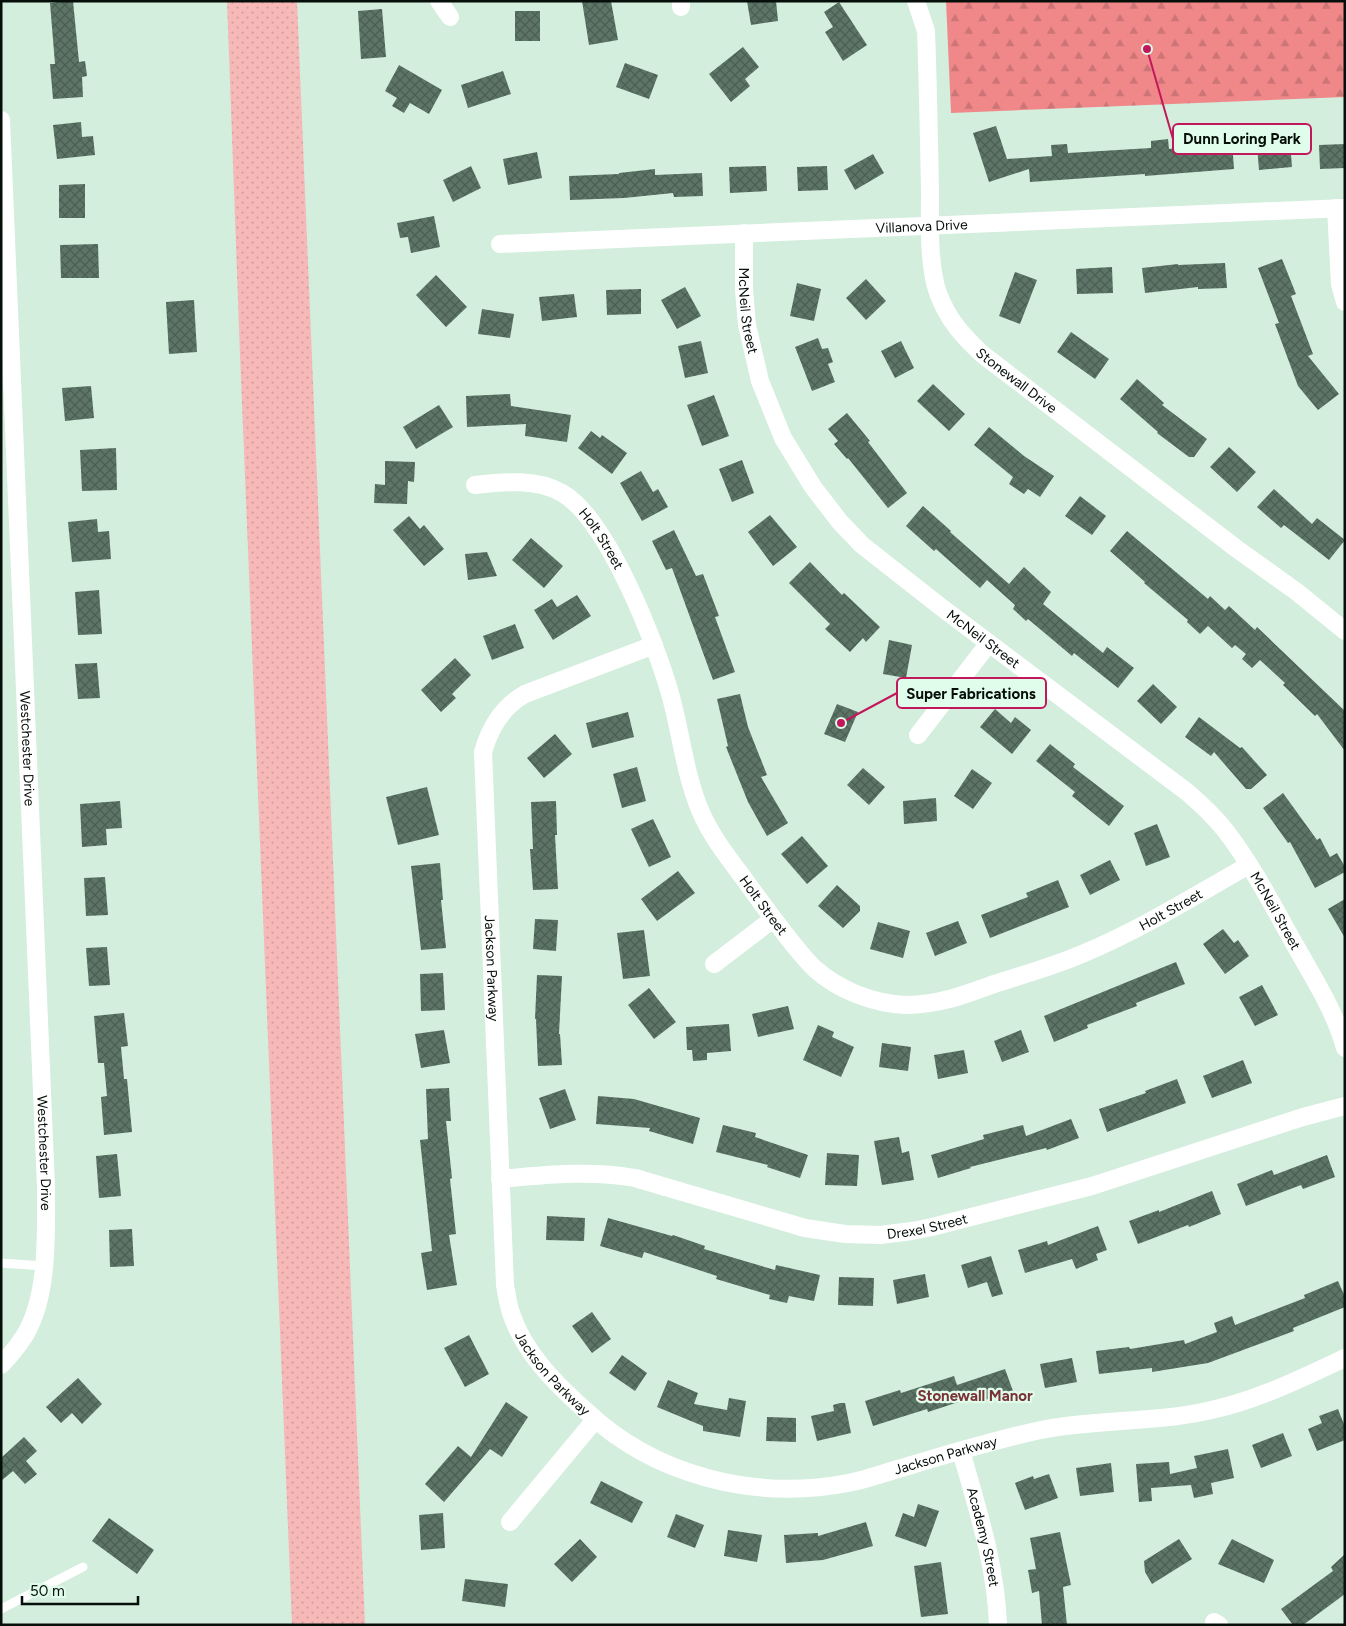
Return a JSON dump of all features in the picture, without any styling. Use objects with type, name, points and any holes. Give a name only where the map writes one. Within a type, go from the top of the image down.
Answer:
[{"type":"street","points":[[439,1],[450,17]]},
{"type":"street","name":"Stonewall Drive","points":[[916,1],[926,31],[932,269],[938,292],[950,319],[965,338],[982,354],[1229,544],[1297,592],[1345,632]]},
{"type":"street","name":"Westchester Drive","points":[[1,120],[46,1187],[46,1248],[37,1306],[26,1333],[16,1349],[1,1365]]},
{"type":"street","points":[[1340,208],[1340,284],[1345,302]]},
{"type":"street","name":"Villanova Drive","points":[[500,244],[1340,208]]},
{"type":"street","name":"McNeil Street","points":[[744,233],[744,290],[747,325],[760,381],[783,438],[813,487],[840,522],[862,545],[941,607],[1187,792],[1225,829],[1249,865],[1317,983],[1330,1009],[1345,1048]]},
{"type":"street","name":"Holt Street","points":[[475,485],[506,482],[537,484],[560,492],[578,504],[600,534],[624,576],[654,645],[671,696],[692,789],[701,811],[721,848],[798,951],[815,969],[843,988],[867,998],[891,1004],[907,1005],[941,1002],[1084,954],[1141,926],[1249,865]]},
{"type":"street","points":[[918,735],[989,643]]},
{"type":"street","name":"Jackson Parkway","points":[[654,645],[525,694],[514,700],[499,716],[488,734],[483,752],[505,1285],[511,1314],[522,1338],[536,1360],[567,1394],[595,1420],[629,1445],[667,1464],[708,1479],[763,1489],[800,1489],[848,1483],[1012,1436],[1050,1428],[1094,1422],[1161,1418],[1207,1411],[1264,1394],[1345,1358]]},
{"type":"street","points":[[714,964],[773,919]]},
{"type":"street","name":"Drexel Street","points":[[500,1179],[576,1173],[618,1175],[635,1178],[804,1228],[844,1234],[880,1235],[932,1227],[1092,1186],[1303,1117],[1345,1106]]},
{"type":"street","points":[[510,1522],[595,1420]]},
{"type":"street","name":"Academy Street","points":[[961,1451],[987,1546],[994,1584],[998,1625]]},
{"type":"lane","points":[[1,1263],[44,1266]]},
{"type":"lane","points":[[1,1610],[83,1567]]},
{"type":"shaded area","points":[[227,1],[297,1],[365,1625],[292,1625]]},
{"type":"green space","points":[[946,1],[1345,1],[1345,97],[951,113]]},
{"type":"building","points":[[73,1],[79,62],[85,61],[87,76],[82,77],[83,97],[53,99],[50,64],[55,64],[50,3]]},
{"type":"building","points":[[582,1],[611,1],[618,40],[589,45]]},
{"type":"building","points":[[747,1],[776,1],[778,21],[751,25]]},
{"type":"building","points":[[839,2],[867,45],[843,61],[825,32],[833,27],[824,12]]},
{"type":"building","points":[[382,9],[386,57],[361,59],[358,11]]},
{"type":"building","points":[[515,11],[540,11],[540,41],[515,41]]},
{"type":"building","points":[[743,47],[759,67],[745,79],[750,86],[731,102],[709,74]]},
{"type":"building","points":[[625,63],[658,75],[649,99],[616,87]]},
{"type":"building","points":[[399,65],[442,90],[429,114],[410,103],[404,113],[392,106],[397,98],[385,91]]},
{"type":"building","points":[[503,71],[511,94],[468,108],[461,85]]},
{"type":"building","points":[[81,122],[82,137],[93,136],[95,155],[57,159],[53,125]]},
{"type":"building","points":[[996,126],[1007,159],[1052,156],[1051,145],[1067,144],[1068,153],[1151,148],[1151,141],[1168,139],[1169,149],[1232,142],[1234,169],[1030,182],[1029,169],[989,182],[973,133]]},
{"type":"building","points":[[1290,142],[1292,167],[1259,170],[1257,145]]},
{"type":"building","points":[[1345,144],[1345,168],[1320,169],[1319,145]]},
{"type":"building","points":[[537,152],[542,178],[508,185],[503,159]]},
{"type":"building","points":[[873,154],[884,173],[855,190],[844,170]]},
{"type":"building","points":[[471,166],[481,188],[453,202],[443,180]]},
{"type":"building","points":[[766,166],[767,191],[730,193],[729,167]]},
{"type":"building","points":[[827,166],[828,190],[798,191],[797,167]]},
{"type":"building","points":[[655,169],[655,175],[702,173],[703,196],[674,197],[673,193],[624,198],[570,200],[569,176],[619,174]]},
{"type":"building","points":[[85,184],[85,218],[59,218],[59,185]]},
{"type":"building","points":[[434,216],[440,247],[411,253],[408,237],[400,238],[397,223]]},
{"type":"building","points":[[98,244],[99,278],[61,278],[60,245]]},
{"type":"building","points":[[1282,259],[1296,294],[1291,296],[1313,354],[1308,356],[1339,394],[1318,410],[1298,386],[1275,324],[1279,323],[1258,268]]},
{"type":"building","points":[[1225,263],[1227,288],[1198,289],[1198,287],[1145,293],[1142,268],[1178,264]]},
{"type":"building","points":[[1112,267],[1113,293],[1077,294],[1076,269]]},
{"type":"building","points":[[1015,272],[1037,280],[1020,324],[999,316]]},
{"type":"building","points":[[436,275],[467,307],[446,327],[416,295]]},
{"type":"building","points":[[866,279],[886,301],[866,320],[846,298]]},
{"type":"building","points":[[797,283],[821,289],[814,321],[790,316]]},
{"type":"building","points":[[685,287],[701,316],[677,329],[661,300]]},
{"type":"building","points":[[641,289],[641,314],[607,315],[606,290]]},
{"type":"building","points":[[574,294],[577,317],[542,321],[539,297]]},
{"type":"building","points":[[194,300],[197,352],[169,354],[166,302]]},
{"type":"building","points":[[482,309],[514,314],[510,338],[478,334]]},
{"type":"building","points":[[1071,332],[1109,359],[1095,379],[1057,352]]},
{"type":"building","points":[[818,338],[822,349],[828,348],[833,362],[828,364],[835,382],[812,391],[795,347]]},
{"type":"building","points":[[701,341],[708,373],[685,378],[678,346]]},
{"type":"building","points":[[901,341],[914,368],[895,378],[881,351]]},
{"type":"building","points":[[1137,379],[1164,403],[1162,405],[1207,439],[1194,457],[1189,457],[1157,433],[1120,399]]},
{"type":"building","points":[[933,384],[965,414],[949,431],[917,401]]},
{"type":"building","points":[[91,386],[94,418],[65,421],[62,388]]},
{"type":"building","points":[[510,394],[511,406],[571,415],[567,442],[525,436],[526,424],[467,427],[466,396]]},
{"type":"building","points":[[714,395],[729,436],[702,446],[687,405]]},
{"type":"building","points":[[439,405],[453,427],[416,449],[403,427]]},
{"type":"building","points":[[847,413],[870,441],[868,442],[907,493],[888,508],[848,458],[834,444],[838,441],[828,429]]},
{"type":"building","points":[[989,427],[1024,456],[1054,476],[1040,497],[1028,489],[1024,494],[1009,484],[1013,477],[974,445]]},
{"type":"building","points":[[591,431],[600,438],[602,435],[627,453],[612,474],[578,448]]},
{"type":"building","points":[[1229,447],[1256,472],[1237,492],[1210,467]]},
{"type":"building","points":[[116,448],[117,490],[82,491],[80,450]]},
{"type":"building","points":[[742,460],[754,493],[732,502],[719,469]]},
{"type":"building","points":[[385,461],[415,462],[414,482],[408,481],[407,504],[374,503],[375,484],[385,485]]},
{"type":"building","points":[[641,471],[653,492],[658,489],[668,507],[642,521],[620,483]]},
{"type":"building","points":[[1274,489],[1312,524],[1317,518],[1345,540],[1329,560],[1284,525],[1281,528],[1257,507]]},
{"type":"building","points":[[1080,496],[1106,516],[1092,535],[1065,516]]},
{"type":"building","points":[[923,506],[1009,584],[1024,567],[1051,592],[1043,604],[1103,653],[1107,647],[1134,668],[1118,688],[1074,653],[1072,656],[1028,619],[1026,621],[1013,609],[1015,605],[987,580],[980,588],[936,549],[934,551],[906,526]]},
{"type":"building","points":[[770,515],[797,547],[773,566],[748,532]]},
{"type":"building","points":[[409,516],[420,529],[424,525],[444,549],[424,566],[393,530]]},
{"type":"building","points":[[97,519],[98,532],[109,531],[111,559],[72,562],[68,522]]},
{"type":"building","points":[[674,530],[696,576],[703,574],[719,616],[715,617],[735,672],[713,680],[672,568],[666,570],[652,541]]},
{"type":"building","points":[[1127,531],[1208,599],[1210,596],[1225,610],[1229,606],[1255,630],[1257,627],[1345,711],[1345,751],[1317,714],[1315,716],[1283,685],[1285,683],[1260,660],[1252,668],[1242,659],[1246,654],[1235,645],[1232,648],[1208,626],[1200,634],[1187,622],[1188,620],[1110,551]]},
{"type":"building","points":[[531,538],[563,566],[544,588],[512,560]]},
{"type":"building","points":[[487,552],[497,576],[468,580],[465,554]]},
{"type":"building","points":[[810,562],[842,595],[844,593],[880,627],[866,642],[863,638],[850,652],[825,629],[830,624],[789,583]]},
{"type":"building","points":[[99,590],[102,634],[78,635],[75,592]]},
{"type":"building","points":[[577,595],[591,616],[553,640],[534,610],[552,599],[557,607]]},
{"type":"building","points":[[515,624],[524,648],[492,660],[483,636]]},
{"type":"building","points":[[889,640],[912,645],[906,678],[883,674]]},
{"type":"building","points":[[455,658],[471,675],[452,694],[456,698],[441,712],[421,690]]},
{"type":"building","points":[[97,663],[100,698],[78,699],[75,664]]},
{"type":"building","points":[[1153,684],[1177,707],[1161,724],[1137,701]]},
{"type":"building","points":[[740,694],[748,727],[767,775],[761,777],[788,823],[767,836],[748,802],[726,747],[728,746],[717,699]]},
{"type":"building","points":[[837,704],[858,712],[845,742],[824,734]]},
{"type":"building","points":[[995,709],[1011,723],[1015,717],[1031,730],[1012,754],[980,727]]},
{"type":"building","points":[[628,712],[634,737],[592,748],[586,723]]},
{"type":"building","points":[[1199,717],[1240,748],[1242,747],[1267,775],[1251,789],[1246,789],[1214,752],[1211,756],[1185,737]]},
{"type":"building","points":[[555,734],[572,754],[544,778],[527,758]]},
{"type":"building","points":[[1050,744],[1075,764],[1073,767],[1124,806],[1109,826],[1072,796],[1075,792],[1036,761]]},
{"type":"building","points":[[637,767],[646,801],[622,808],[613,774]]},
{"type":"building","points":[[863,768],[885,787],[869,805],[847,785]]},
{"type":"building","points":[[972,769],[992,783],[973,809],[954,796]]},
{"type":"building","points":[[427,787],[439,835],[398,845],[386,797]]},
{"type":"building","points":[[1283,793],[1317,840],[1320,838],[1330,857],[1337,853],[1345,867],[1345,872],[1315,888],[1290,842],[1288,843],[1263,808]]},
{"type":"building","points":[[936,798],[937,821],[904,824],[903,801]]},
{"type":"building","points":[[120,801],[122,828],[106,829],[107,845],[82,847],[80,804]]},
{"type":"building","points":[[556,801],[557,835],[555,835],[558,889],[533,890],[530,849],[533,849],[531,802]]},
{"type":"building","points":[[653,819],[671,857],[649,867],[631,829]]},
{"type":"building","points":[[1157,824],[1170,857],[1146,866],[1134,833]]},
{"type":"building","points":[[802,836],[828,866],[807,884],[781,854]]},
{"type":"building","points":[[1110,860],[1120,880],[1090,895],[1080,875]]},
{"type":"building","points":[[440,863],[443,900],[441,900],[446,948],[421,950],[411,866]]},
{"type":"building","points":[[678,871],[695,893],[657,921],[641,899]]},
{"type":"building","points":[[105,877],[108,915],[86,916],[84,878]]},
{"type":"building","points":[[1058,880],[1069,907],[990,938],[981,915],[1028,897],[1026,893]]},
{"type":"building","points":[[837,885],[860,906],[860,911],[843,928],[818,906]]},
{"type":"building","points":[[1345,899],[1345,938],[1328,909]]},
{"type":"building","points":[[535,919],[558,920],[556,951],[533,949]]},
{"type":"building","points":[[958,921],[967,943],[935,956],[926,933]]},
{"type":"building","points":[[878,922],[910,931],[903,958],[870,949]]},
{"type":"building","points":[[1223,929],[1234,943],[1238,940],[1249,956],[1225,974],[1203,944]]},
{"type":"building","points":[[644,930],[650,976],[623,979],[617,933]]},
{"type":"building","points":[[107,947],[110,985],[89,986],[86,948]]},
{"type":"building","points":[[1176,962],[1185,984],[1136,1003],[1137,1006],[1087,1025],[1088,1028],[1054,1042],[1044,1016]]},
{"type":"building","points":[[443,973],[445,1010],[421,1011],[420,974]]},
{"type":"building","points":[[537,975],[562,976],[559,1034],[562,1065],[538,1066],[535,1019]]},
{"type":"building","points":[[1262,985],[1278,1015],[1255,1026],[1239,997]]},
{"type":"building","points":[[649,988],[676,1022],[654,1039],[628,1005]]},
{"type":"building","points":[[788,1006],[794,1029],[758,1037],[752,1014]]},
{"type":"building","points":[[124,1013],[128,1046],[121,1047],[124,1079],[127,1079],[132,1132],[104,1135],[101,1097],[107,1096],[104,1063],[98,1063],[94,1016]]},
{"type":"building","points":[[729,1024],[731,1051],[707,1053],[707,1060],[693,1061],[692,1050],[687,1050],[686,1027]]},
{"type":"building","points":[[818,1025],[834,1032],[832,1037],[854,1047],[841,1077],[803,1060]]},
{"type":"building","points":[[444,1030],[450,1063],[421,1068],[415,1034]]},
{"type":"building","points":[[1021,1030],[1029,1052],[1002,1062],[994,1041]]},
{"type":"building","points":[[882,1043],[911,1047],[908,1071],[879,1067]]},
{"type":"building","points":[[964,1050],[968,1073],[938,1079],[934,1055]]},
{"type":"building","points":[[1243,1060],[1252,1083],[1212,1098],[1203,1076]]},
{"type":"building","points":[[1177,1079],[1186,1103],[1107,1132],[1099,1109],[1146,1093],[1145,1091]]},
{"type":"building","points":[[449,1088],[451,1121],[446,1121],[456,1234],[449,1235],[457,1285],[427,1290],[421,1253],[432,1251],[420,1140],[428,1139],[426,1089]]},
{"type":"building","points":[[565,1089],[576,1120],[550,1129],[539,1098]]},
{"type":"building","points":[[598,1096],[634,1099],[700,1118],[693,1144],[649,1131],[650,1128],[596,1124]]},
{"type":"building","points":[[1071,1119],[1079,1138],[1047,1150],[1046,1148],[970,1167],[938,1178],[931,1155],[984,1139],[983,1135],[1023,1125],[1026,1136]]},
{"type":"building","points":[[723,1125],[756,1133],[755,1137],[808,1155],[800,1178],[767,1167],[768,1165],[716,1152]]},
{"type":"building","points":[[899,1137],[902,1153],[909,1151],[914,1180],[882,1185],[874,1141]]},
{"type":"building","points":[[827,1153],[859,1155],[857,1186],[825,1185]]},
{"type":"building","points":[[117,1154],[121,1196],[99,1198],[96,1156]]},
{"type":"building","points":[[1327,1155],[1335,1177],[1303,1189],[1301,1185],[1246,1206],[1237,1184],[1272,1170],[1274,1175]]},
{"type":"building","points":[[1212,1191],[1221,1214],[1138,1244],[1129,1221],[1159,1210],[1159,1212]]},
{"type":"building","points":[[547,1216],[585,1218],[584,1241],[546,1240]]},
{"type":"building","points":[[608,1218],[673,1235],[705,1246],[704,1249],[775,1270],[776,1265],[820,1275],[814,1301],[789,1296],[787,1303],[769,1299],[770,1295],[716,1279],[717,1276],[644,1252],[642,1258],[600,1246]]},
{"type":"building","points":[[1098,1226],[1107,1250],[1096,1254],[1098,1260],[1076,1269],[1072,1259],[1025,1273],[1018,1250],[1047,1241],[1048,1245]]},
{"type":"building","points":[[132,1229],[134,1266],[110,1267],[109,1230]]},
{"type":"building","points":[[991,1256],[1003,1294],[992,1297],[987,1282],[968,1288],[961,1265]]},
{"type":"building","points":[[925,1274],[929,1297],[897,1304],[893,1280]]},
{"type":"building","points":[[839,1277],[874,1278],[873,1306],[838,1305]]},
{"type":"building","points":[[1338,1281],[1345,1297],[1345,1307],[1293,1328],[1294,1331],[1208,1363],[1152,1372],[1152,1368],[1099,1374],[1096,1351],[1129,1347],[1130,1349],[1184,1340],[1185,1344],[1217,1332],[1214,1323],[1232,1316],[1235,1325],[1305,1298],[1304,1295]]},
{"type":"building","points":[[592,1312],[611,1339],[592,1353],[572,1326]]},
{"type":"building","points":[[469,1335],[489,1374],[465,1387],[444,1348]]},
{"type":"building","points":[[622,1355],[647,1373],[635,1391],[609,1373]]},
{"type":"building","points":[[1072,1358],[1077,1382],[1045,1388],[1040,1364]]},
{"type":"building","points":[[1005,1369],[1013,1391],[982,1401],[980,1395],[928,1412],[927,1409],[873,1426],[865,1401],[900,1390],[901,1393],[954,1376],[957,1385]]},
{"type":"building","points":[[78,1378],[102,1404],[82,1424],[72,1413],[61,1423],[46,1407]]},
{"type":"building","points":[[668,1380],[698,1393],[694,1404],[727,1410],[729,1398],[746,1401],[740,1437],[703,1431],[703,1426],[657,1407]]},
{"type":"building","points":[[506,1402],[528,1417],[502,1457],[490,1449],[444,1502],[425,1484],[458,1446],[471,1457]]},
{"type":"building","points":[[845,1403],[851,1433],[817,1441],[811,1416],[834,1411],[833,1405]]},
{"type":"building","points":[[1338,1409],[1345,1427],[1345,1440],[1317,1451],[1308,1429],[1322,1423],[1319,1416]]},
{"type":"building","points":[[767,1417],[796,1418],[796,1442],[766,1441]]},
{"type":"building","points":[[1283,1433],[1292,1456],[1261,1468],[1252,1445]]},
{"type":"building","points":[[24,1437],[37,1451],[26,1461],[37,1474],[25,1484],[13,1471],[1,1481],[1,1458]]},
{"type":"building","points":[[1228,1449],[1234,1478],[1211,1483],[1213,1494],[1194,1498],[1191,1485],[1151,1488],[1152,1501],[1139,1502],[1136,1464],[1169,1462],[1170,1474],[1197,1468],[1194,1456]]},
{"type":"building","points":[[1111,1463],[1114,1492],[1080,1496],[1076,1468]]},
{"type":"building","points":[[1049,1474],[1058,1498],[1025,1510],[1015,1483],[1033,1476],[1034,1479]]},
{"type":"building","points":[[601,1481],[643,1502],[632,1523],[590,1503]]},
{"type":"building","points":[[918,1504],[939,1511],[926,1547],[895,1536],[903,1513],[914,1517]]},
{"type":"building","points":[[443,1513],[445,1548],[421,1550],[419,1515]]},
{"type":"building","points":[[676,1514],[704,1525],[695,1548],[667,1537]]},
{"type":"building","points":[[109,1518],[154,1550],[137,1574],[92,1541]]},
{"type":"building","points":[[866,1522],[873,1546],[823,1560],[786,1563],[784,1535],[818,1533],[818,1536]]},
{"type":"building","points":[[728,1530],[762,1535],[757,1562],[724,1556]]},
{"type":"building","points":[[1060,1532],[1071,1585],[1063,1587],[1067,1625],[1042,1625],[1039,1591],[1032,1593],[1028,1570],[1036,1569],[1030,1538]]},
{"type":"building","points":[[580,1539],[597,1557],[572,1582],[554,1564]]},
{"type":"building","points":[[1179,1539],[1192,1559],[1152,1584],[1145,1572],[1144,1561]]},
{"type":"building","points":[[1232,1539],[1274,1560],[1264,1583],[1218,1564]]},
{"type":"building","points":[[1345,1554],[1345,1594],[1303,1625],[1293,1625],[1281,1609],[1333,1571],[1331,1567]]},
{"type":"building","points":[[941,1562],[948,1614],[921,1617],[914,1566]]},
{"type":"building","points":[[465,1579],[508,1584],[505,1607],[462,1601]]},
{"type":"place","name":"Dunn Loring Park","points":[[1147,49]]},
{"type":"place","name":"Super Fabrications","points":[[841,723]]},
{"type":"district","name":"Stonewall Manor","points":[[975,1396]]}]
